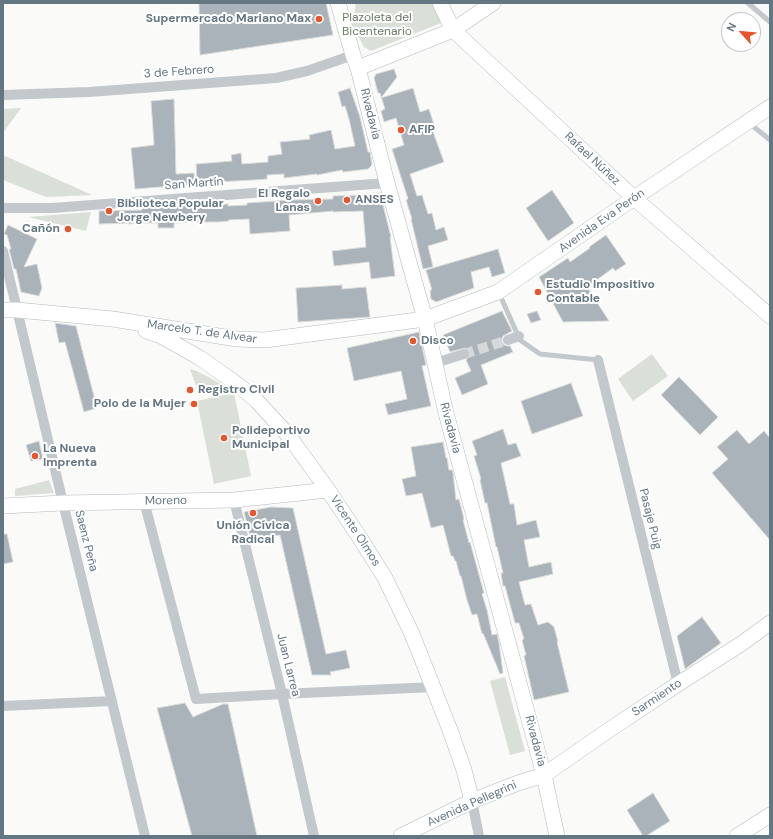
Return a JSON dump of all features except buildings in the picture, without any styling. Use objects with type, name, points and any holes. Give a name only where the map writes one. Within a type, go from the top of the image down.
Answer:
[{"type":"street","name":"Rivadavia","points":[[338,3],[356,62],[424,319],[446,413],[544,775],[557,836]]},
{"type":"street","points":[[343,20],[344,3]]},
{"type":"street","points":[[440,3],[453,30]]},
{"type":"street","points":[[356,62],[453,30],[493,3]]},
{"type":"street","name":"Rafael Núñez","points":[[453,30],[634,198],[770,316]]},
{"type":"street","name":"3 de Febrero","points":[[3,95],[90,92],[276,78],[356,62]]},
{"type":"street","name":"Avenida Eva Perón","points":[[424,319],[498,292],[634,198],[770,107]]},
{"type":"street","name":"San Martín","points":[[3,208],[52,208],[387,183]]},
{"type":"street","name":"Saenz Peña","points":[[3,251],[10,310],[63,502],[145,836]]},
{"type":"street","name":"Marcelo T. de Alvear","points":[[10,310],[113,319],[237,339],[265,340],[424,319]]},
{"type":"street","name":"Vicente Olmos","points":[[113,319],[161,336],[200,358],[242,388],[288,435],[328,490],[385,578],[412,634],[434,688],[464,770],[479,836]]},
{"type":"street","points":[[508,340],[519,336]]},
{"type":"street","points":[[435,364],[464,354]]},
{"type":"street","name":"Pasaje Puig","points":[[598,360],[678,684]]},
{"type":"street","name":"Moreno","points":[[3,506],[63,502],[234,500],[328,490]]},
{"type":"street","name":"Juan Larrea","points":[[234,500],[282,694],[314,836]]},
{"type":"street","points":[[144,501],[196,699],[434,688]]},
{"type":"street","name":"Sarmiento","points":[[544,775],[678,684],[741,644],[770,623]]},
{"type":"street","points":[[3,706],[112,701]]},
{"type":"street","name":"Avenida Pellegrini","points":[[401,836],[472,801],[518,783],[544,775]]},
{"type":"street","points":[[737,836],[770,815]]},
{"type":"lane","points":[[748,3],[770,22]]},
{"type":"lane","points":[[748,122],[770,140]]},
{"type":"lane","points":[[498,292],[520,340],[540,354],[598,360]]},
{"type":"green space","name":"Plazoleta del Bicentenario","points":[[356,3],[433,3],[441,23],[371,51],[364,47],[353,26]]},
{"type":"green space","points":[[21,108],[3,133],[3,109]]},
{"type":"green space","points":[[3,155],[92,195],[46,197],[3,180]]},
{"type":"green space","points":[[91,212],[86,231],[28,217]]},
{"type":"green space","points":[[652,354],[668,376],[633,401],[618,379]]},
{"type":"green space","points":[[190,369],[197,371],[227,387],[198,391]]},
{"type":"green space","name":"Polideportivo Municipal","points":[[234,393],[251,476],[214,484],[197,401]]},
{"type":"green space","points":[[49,480],[54,493],[15,496],[15,489]]},
{"type":"green space","points":[[505,677],[525,751],[510,755],[490,681]]},
{"type":"tunnel","points":[[464,354],[508,340]]},
{"type":"place","name":"Supermercado Mariano Max","points":[[319,19]]},
{"type":"place","name":"AFIP","points":[[401,130]]},
{"type":"place","name":"ANSES","points":[[347,200]]},
{"type":"place","name":"El Regalo Lanas","points":[[318,201]]},
{"type":"place","name":"Biblioteca Popular Jorge Newbery","points":[[109,211]]},
{"type":"place","name":"Cañón","points":[[68,229]]},
{"type":"place","name":"Estudio Impositivo Contable","points":[[538,292]]},
{"type":"place","name":"Disco","points":[[413,341]]},
{"type":"place","name":"Registro Civil","points":[[190,390]]},
{"type":"place","name":"Polo de la Mujer","points":[[194,404]]},
{"type":"place","name":"Polideportivo Municipal","points":[[224,438]]},
{"type":"place","name":"La Nueva Imprenta","points":[[35,456]]},
{"type":"place","name":"Unión Cívica Radical","points":[[253,513]]}]
